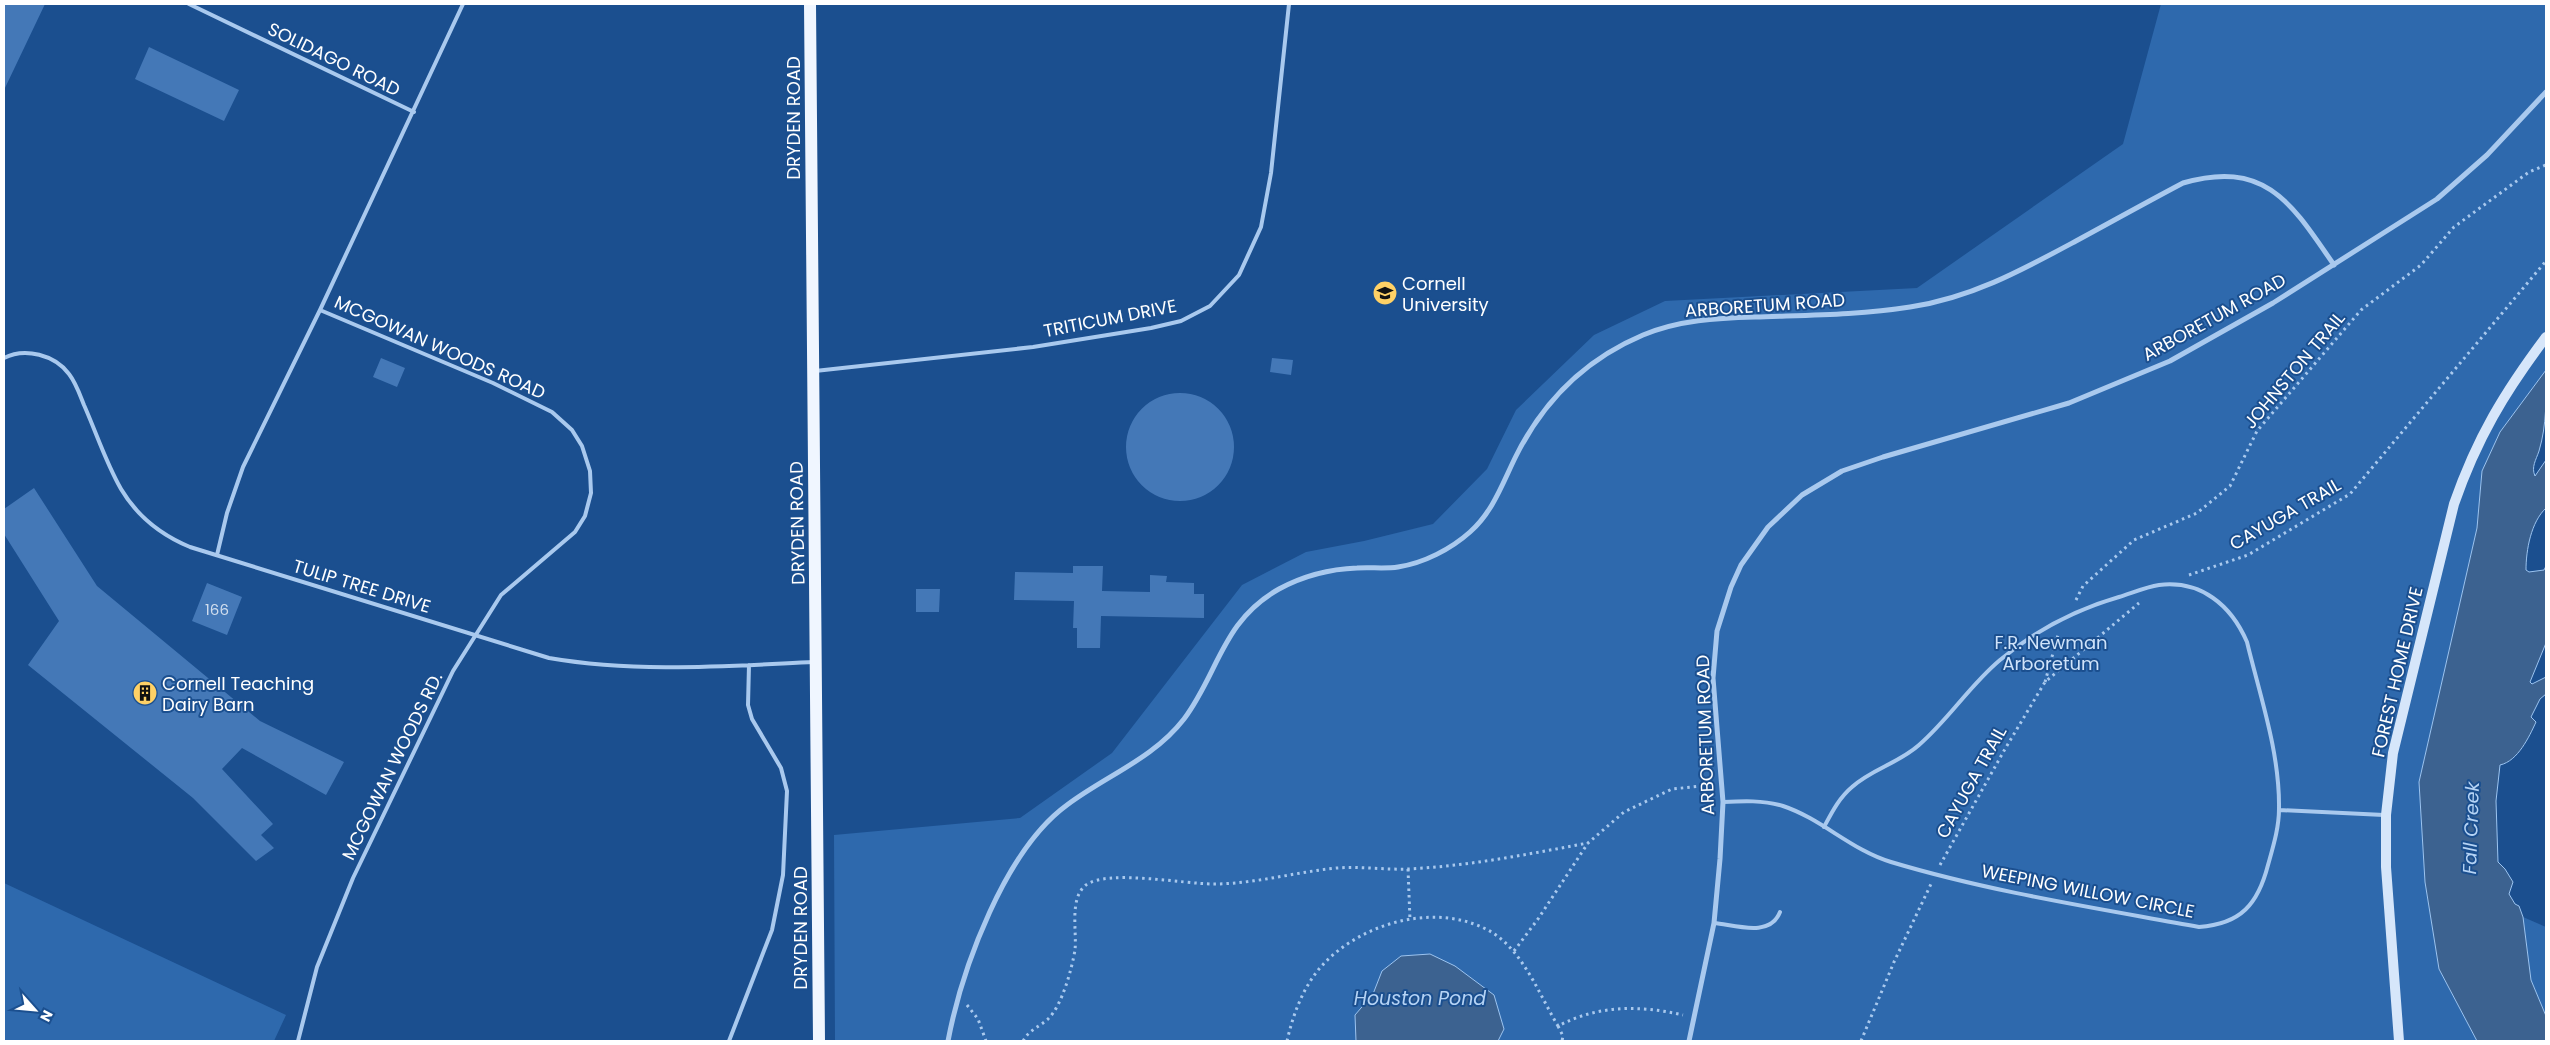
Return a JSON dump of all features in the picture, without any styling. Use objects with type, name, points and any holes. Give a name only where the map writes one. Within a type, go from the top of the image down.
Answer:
[{"type":"main road","name":"DRYDEN ROAD","points":[[810,4],[819,1041]]},
{"type":"street","name":"ARBORETUM ROAD","points":[[1689,1041],[1696,1018],[1714,923],[1720,859],[1723,802],[1713,678],[1717,631],[1731,586],[1741,565],[1768,527],[1802,495],[1842,471],[1883,456],[2069,403],[2170,361],[2273,303],[2436,199],[2487,155],[2546,92]]},
{"type":"street","name":"ARBORETUM ROAD","points":[[948,1041],[971,960],[1002,886],[1032,838],[1060,809],[1158,747],[1185,718],[1222,648],[1240,621],[1277,590],[1306,576],[1337,569],[1398,567],[1424,560],[1449,548],[1472,531],[1490,509],[1517,453],[1546,406],[1581,370],[1624,344],[1670,326],[1710,319],[1874,312],[1948,300],[1983,288],[2017,273],[2183,183],[2203,177],[2223,175],[2243,178],[2262,184],[2280,195],[2301,217],[2334,265]]},
{"type":"street","name":"FOREST HOME DRIVE","points":[[2398,1041],[2386,868],[2386,815],[2393,752],[2454,504],[2477,444],[2502,401],[2546,338]]},
{"type":"lane","name":"SOLIDAGO ROAD","points":[[189,4],[414,112]]},
{"type":"lane","name":"MCGOWAN WOODS ROAD","points":[[217,555],[227,513],[243,467],[320,310],[463,4]]},
{"type":"lane","name":"TRITICUM DRIVE","points":[[813,372],[1033,347],[1151,328],[1181,321],[1210,306],[1240,275],[1260,227],[1271,173],[1289,4]]},
{"type":"lane","name":"MCGOWAN WOODS ROAD","points":[[320,310],[493,383],[537,404],[563,420],[582,446],[591,483],[590,504],[585,516],[575,532],[568,537]]},
{"type":"lane","name":"TULIP TREE DRIVE","points":[[4,358],[29,353],[43,356],[62,366],[70,375],[120,488],[131,504],[145,520],[167,536],[217,555],[524,651],[577,663],[654,666],[816,662]]},
{"type":"lane","name":"MCGOWAN WOODS RD.","points":[[298,1041],[317,967],[353,878],[453,671],[501,595],[568,537]]},
{"type":"lane","name":"WEEPING WILLOW CIRCLE","points":[[1723,802],[1756,801],[1783,806],[1824,827],[1864,852],[1936,874],[2018,893],[2199,927],[2212,926],[2237,917],[2257,897],[2264,882],[2275,841],[2279,810],[2273,746],[2247,642],[2240,626],[2226,607],[2206,592],[2173,584],[2160,585],[2084,608],[2067,616],[2024,640],[1998,662],[1918,747],[1895,763],[1852,786],[1839,800],[1824,827]]},
{"type":"lane","points":[[729,1041],[772,930],[779,901],[784,855],[787,791],[784,776],[752,719],[748,705],[749,665]]},
{"type":"lane","points":[[2279,810],[2386,815]]},
{"type":"lane","points":[[1714,923],[1759,928],[1774,921],[1780,912]]},
{"type":"path","name":"JOHNSTON TRAIL","points":[[2045,682],[2057,637],[2083,586],[2134,540],[2198,513],[2230,486],[2257,431],[2361,310],[2421,265],[2454,226],[2529,172],[2546,165]]},
{"type":"path","name":"CAYUGA TRAIL","points":[[2187,576],[2248,555],[2350,494],[2546,261]]},
{"type":"path","name":"CAYUGA TRAIL","points":[[1861,1041],[1894,962],[1936,874],[2004,748],[2045,682],[2160,585]]},
{"type":"path","points":[[1514,951],[1538,919],[1588,843],[1624,812],[1672,789],[1722,784]]},
{"type":"path","points":[[1023,1041],[1032,1030],[1048,1020],[1055,1010],[1073,957],[1079,893],[1086,885],[1093,881],[1106,878],[1132,878],[1214,884],[1253,881],[1339,868],[1408,869],[1517,856],[1588,843]]},
{"type":"path","points":[[1408,869],[1410,920]]},
{"type":"path","points":[[1287,1041],[1300,997],[1320,969],[1343,947],[1365,934],[1410,920],[1425,918],[1455,918],[1474,924],[1494,934],[1514,951],[1558,1026],[1563,1036],[1562,1041]]},
{"type":"path","points":[[958,1002],[969,1006],[978,1018],[986,1041]]},
{"type":"path","points":[[1558,1026],[1580,1014],[1622,1008],[1665,1011],[1696,1018]]},
{"type":"green space","name":"F.R. Newman Arboretum","points":[[2161,4],[2546,4],[2546,370],[2500,432],[2482,471],[2477,528],[2419,782],[2425,882],[2439,969],[2477,1041],[835,1041],[834,835],[1020,818],[1112,753],[1242,585],[1306,552],[1364,541],[1433,524],[1487,469],[1516,410],[1594,335],[1665,301],[1917,288],[2123,144]]},
{"type":"green space","points":[[4,883],[286,1015],[274,1041],[4,1041]]},
{"type":"green space","points":[[2523,917],[2546,927],[2546,1016],[2531,980]]},
{"type":"water","name":"Fall Creek","points":[[2546,370],[2545,421],[2534,470],[2535,476],[2546,460],[2546,508],[2533,528],[2530,537],[2526,570],[2529,572],[2544,570],[2546,566],[2546,643],[2530,682],[2532,684],[2546,677],[2546,694],[2540,699],[2531,717],[2536,722],[2522,748],[2512,759],[2500,765],[2496,801],[2498,862],[2513,882],[2509,894],[2515,904],[2519,906],[2523,917],[2531,980],[2546,1016],[2546,1041],[2477,1041],[2439,969],[2425,882],[2419,782],[2477,528],[2482,471],[2500,432]]},
{"type":"water","name":"Houston Pond","points":[[1430,954],[1455,966],[1494,995],[1504,1029],[1498,1041],[1356,1041],[1355,1015],[1373,994],[1382,971],[1401,956]]},
{"type":"building","points":[[4,4],[45,4],[4,90]]},
{"type":"building","points":[[149,47],[239,90],[224,121],[135,79]]},
{"type":"building","points":[[381,358],[405,368],[397,387],[373,377]]},
{"type":"building","points":[[1272,358],[1293,360],[1291,375],[1270,372]]},
{"type":"building","points":[[1180,393],[1201,397],[1218,409],[1230,426],[1234,447],[1230,468],[1218,485],[1201,497],[1180,501],[1159,497],[1142,485],[1130,468],[1126,447],[1130,426],[1142,409],[1159,397]]},
{"type":"building","name":"Cornell Teaching Dairy Barn","points":[[34,488],[97,586],[260,721],[344,762],[326,795],[242,748],[222,769],[273,824],[261,835],[274,848],[256,861],[193,798],[28,665],[59,621],[4,534],[4,509]]},
{"type":"building","points":[[1073,566],[1103,566],[1102,591],[1150,592],[1150,575],[1167,576],[1166,582],[1194,583],[1194,594],[1204,594],[1204,618],[1101,616],[1100,648],[1077,648],[1077,628],[1073,628],[1074,601],[1014,600],[1015,572],[1073,573]]},
{"type":"building","points":[[207,583],[242,597],[227,635],[192,621]]},
{"type":"building","points":[[916,589],[940,589],[939,612],[916,612]]},
{"type":"place","name":"Cornell University","points":[[1385,293]]},
{"type":"place","name":"Cornell Teaching Dairy Barn","points":[[145,693]]}]
